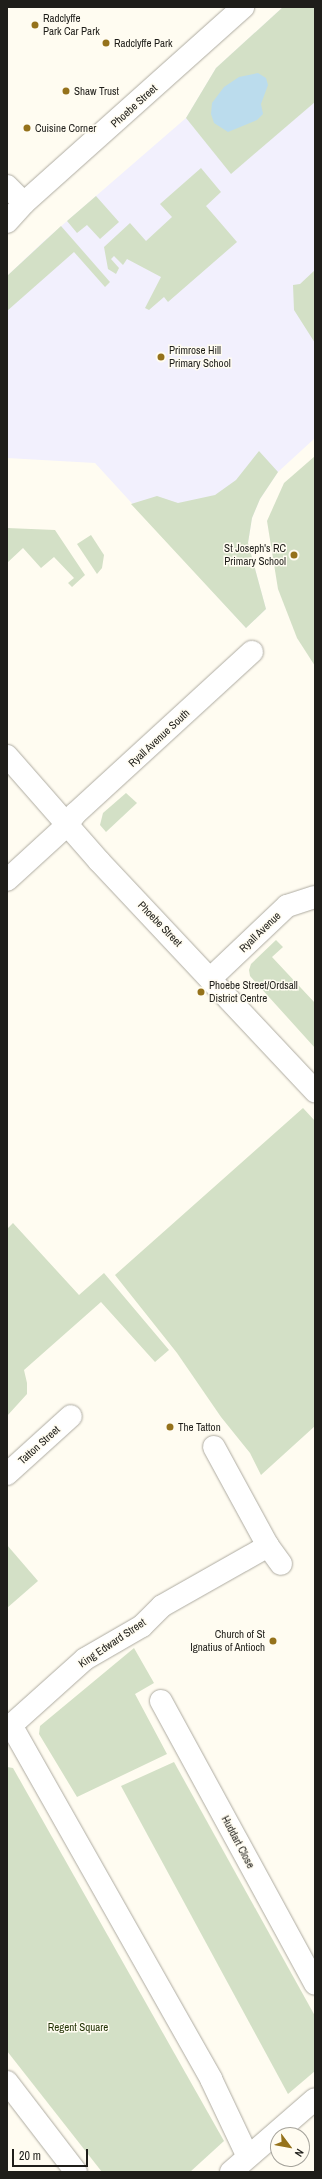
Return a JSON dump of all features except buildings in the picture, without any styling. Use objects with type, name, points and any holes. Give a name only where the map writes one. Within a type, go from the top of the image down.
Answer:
[{"type":"street","name":"Phoebe Street","points":[[7,222],[24,203],[243,7]]},
{"type":"street","points":[[7,186],[24,203]]},
{"type":"street","name":"Ryall Avenue South","points":[[7,880],[67,825],[75,814],[252,652]]},
{"type":"street","name":"Phoebe Street","points":[[7,756],[67,825],[315,1091]]},
{"type":"street","name":"Ryall Avenue","points":[[211,978],[287,906],[315,897]]},
{"type":"street","name":"Tatton Street","points":[[7,1474],[71,1416]]},
{"type":"street","points":[[214,1447],[268,1546],[281,1564]]},
{"type":"street","name":"King Edward Street","points":[[9,1727],[85,1659],[142,1626],[162,1606],[268,1546]]},
{"type":"street","name":"Huddart Close","points":[[161,1701],[315,1984]]},
{"type":"street","points":[[9,1727],[211,2079],[248,2157]]},
{"type":"street","points":[[7,2082],[76,2172]]},
{"type":"street","points":[[231,2172],[315,2099]]},
{"type":"shaded area","name":"Primrose Hill Primary School","points":[[283,7],[315,7],[315,438],[278,472],[260,499],[252,518],[248,543],[266,609],[246,628],[95,463],[7,458],[7,276],[44,241],[186,118],[216,68]]},
{"type":"green space","points":[[283,7],[315,7],[315,102],[231,174],[186,118],[216,68]]},
{"type":"green space","points":[[201,168],[221,192],[206,206],[237,242],[168,302],[164,297],[149,310],[145,308],[161,277],[127,259],[123,265],[114,256],[111,259],[119,268],[116,274],[108,269],[104,247],[130,223],[146,241],[172,217],[160,204]]},
{"type":"green space","points":[[96,196],[119,222],[100,239],[87,225],[77,233],[67,221]]},
{"type":"green space","points":[[61,226],[110,282],[105,287],[74,252],[7,311],[7,276]]},
{"type":"green space","points":[[315,270],[315,343],[294,310],[293,285],[300,284]]},
{"type":"green space","points":[[259,451],[278,472],[260,499],[252,518],[248,543],[266,609],[246,628],[131,504],[157,496],[178,503],[215,495],[236,480]]},
{"type":"green space","name":"St Joseph's RC Primary School","points":[[315,456],[315,666],[297,638],[278,589],[267,521],[284,483]]},
{"type":"green space","points":[[7,528],[55,530],[85,575],[72,587],[68,583],[74,578],[54,557],[41,568],[23,548],[7,563]]},
{"type":"green space","points":[[91,535],[104,555],[102,568],[97,574],[77,544]]},
{"type":"green space","points":[[126,793],[137,803],[106,832],[100,825],[103,813]]},
{"type":"green space","points":[[276,940],[283,947],[272,957],[315,1003],[315,1048],[250,976],[249,970],[251,964]]},
{"type":"green space","points":[[303,1108],[315,1121],[315,1426],[261,1475],[250,1453],[221,1417],[177,1353],[115,1275]]},
{"type":"green space","points":[[13,1223],[79,1295],[104,1273],[169,1350],[155,1362],[101,1302],[24,1370],[27,1383],[27,1394],[7,1416],[7,1229]]},
{"type":"green space","points":[[7,1545],[38,1581],[7,1608]]},
{"type":"green space","points":[[134,1648],[154,1683],[135,1694],[167,1754],[77,1797],[39,1734],[40,1726]]},
{"type":"green space","points":[[174,1762],[315,2016],[315,2071],[288,2094],[121,1786]]},
{"type":"green space","name":"Regent Square","points":[[7,1767],[13,1768],[224,2141],[190,2172],[102,2172],[7,2051]]},
{"type":"water","points":[[258,73],[266,78],[268,85],[261,104],[263,114],[257,120],[228,132],[214,123],[211,114],[212,103],[224,87],[239,77]]},
{"type":"place","name":"Radclyffe Park Car Park","points":[[35,25]]},
{"type":"place","name":"Radclyffe Park","points":[[106,43]]},
{"type":"place","name":"Shaw Trust","points":[[66,91]]},
{"type":"place","name":"Cuisine Corner","points":[[27,128]]},
{"type":"place","name":"Primrose Hill Primary School","points":[[161,357]]},
{"type":"place","name":"St Joseph's RC Primary School","points":[[294,555]]},
{"type":"place","name":"Phoebe Street/Ordsall District Centre","points":[[201,992]]},
{"type":"place","name":"The Tatton","points":[[170,1427]]},
{"type":"place","name":"Church of St Ignatius of Antioch","points":[[273,1641]]}]
